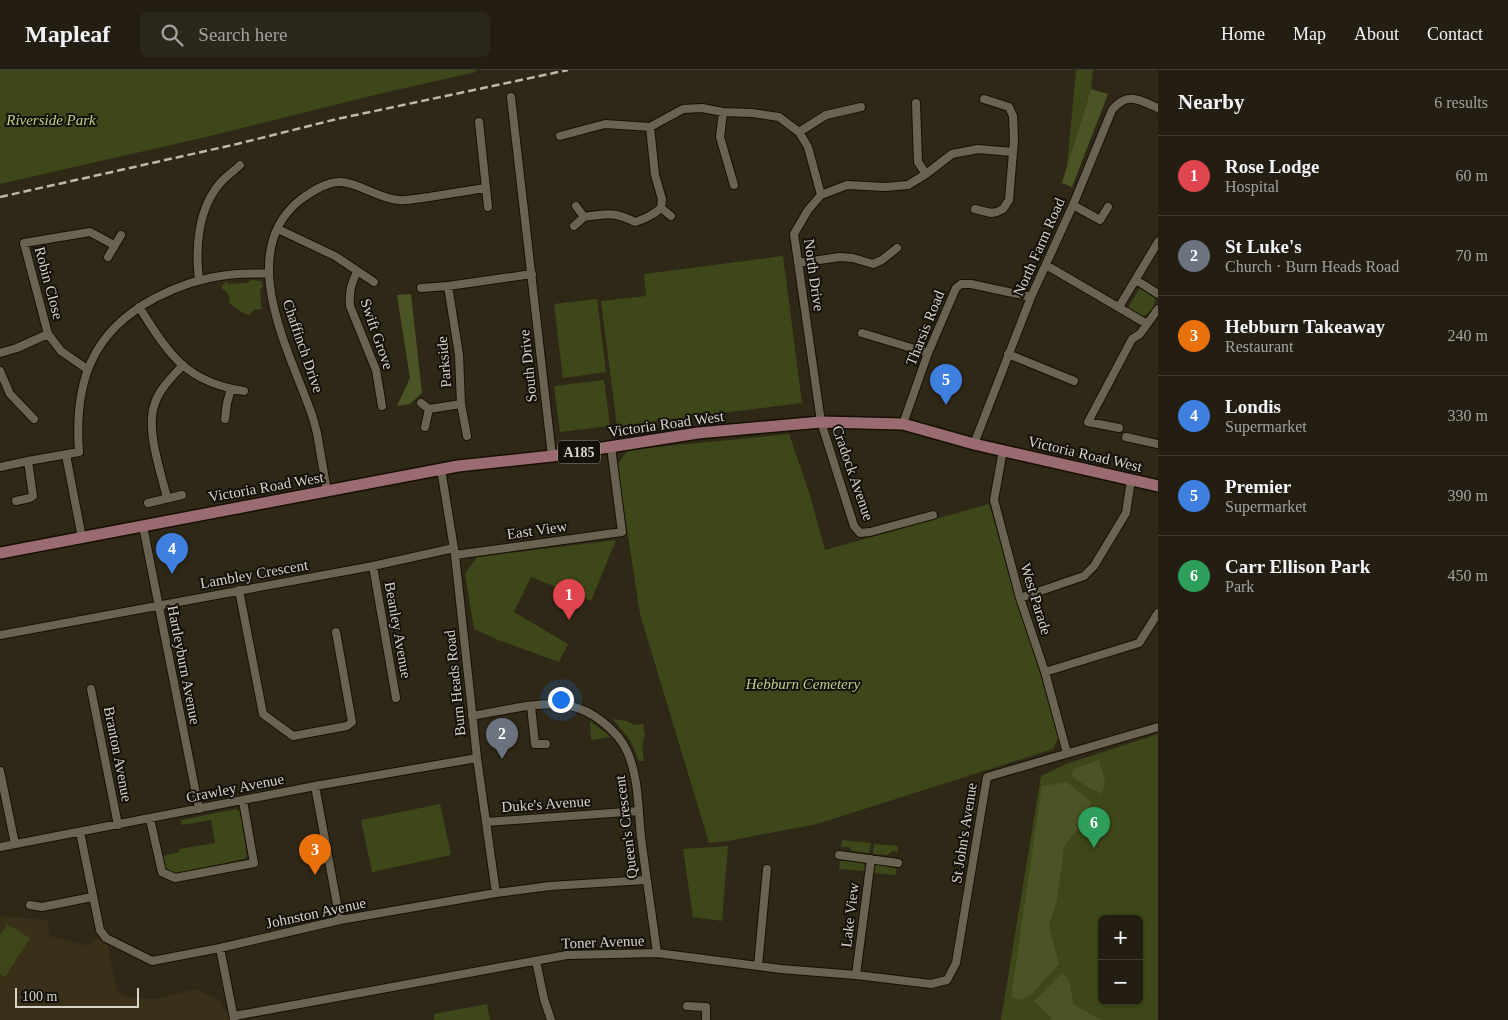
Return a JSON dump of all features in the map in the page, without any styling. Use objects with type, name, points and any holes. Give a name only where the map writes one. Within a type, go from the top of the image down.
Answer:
[{"type":"main road","name":"Victoria Road West","points":[[0,553],[458,466],[611,448],[698,433],[821,422],[904,424],[974,444],[1158,486]]},
{"type":"street","name":"South Drive","points":[[511,98],[552,456]]},
{"type":"street","name":"North Farm Road","points":[[974,444],[1031,297],[1073,205],[1112,110],[1124,99],[1131,98],[1158,108]]},
{"type":"street","points":[[975,209],[991,213],[997,212],[1003,209],[1009,200],[1013,152],[1012,116],[1009,107],[984,99]]},
{"type":"street","points":[[916,103],[918,162],[926,174]]},
{"type":"street","points":[[799,132],[826,115],[861,107]]},
{"type":"street","points":[[560,136],[605,124],[650,127],[683,109],[702,108],[722,112],[752,113],[779,117],[799,132],[808,147],[821,195],[847,185],[908,186],[952,154],[978,149],[1013,152]]},
{"type":"street","points":[[722,112],[720,137],[734,185]]},
{"type":"street","points":[[479,122],[488,207]]},
{"type":"street","points":[[650,127],[655,175],[662,199],[661,208]]},
{"type":"street","points":[[199,280],[196,259],[198,238],[204,213],[214,192],[222,181],[240,165]]},
{"type":"street","name":"Chaffinch Drive","points":[[327,491],[313,418],[274,313],[270,273],[272,244],[278,229],[290,209],[306,196],[326,184],[342,182],[380,196],[399,200],[485,188]]},
{"type":"street","name":"North Drive","points":[[821,195],[808,210],[794,234],[821,422]]},
{"type":"street","points":[[1073,205],[1100,220],[1108,207]]},
{"type":"street","points":[[576,206],[584,217]]},
{"type":"street","points":[[661,208],[671,216]]},
{"type":"street","points":[[574,226],[584,217],[611,213],[621,215],[635,222],[661,208]]},
{"type":"street","name":"Swift Grove","points":[[278,229],[334,256],[374,282]]},
{"type":"street","name":"Robin Close","points":[[87,370],[61,351],[48,334],[24,243],[90,232],[114,245]]},
{"type":"street","points":[[108,257],[121,234]]},
{"type":"street","points":[[1120,307],[1158,242]]},
{"type":"street","points":[[798,263],[840,257],[853,258],[873,264],[882,260],[897,248]]},
{"type":"street","points":[[1046,265],[1147,324]]},
{"type":"street","name":"Swift Grove","points":[[357,272],[350,284],[350,306],[376,370],[382,406]]},
{"type":"street","points":[[0,467],[79,452],[77,426],[79,404],[87,370],[109,332],[139,307],[178,286],[199,280],[228,274],[270,273]]},
{"type":"street","points":[[421,288],[532,274]]},
{"type":"street","points":[[1136,280],[1158,294]]},
{"type":"street","name":"Tharsis Road","points":[[904,424],[928,354],[956,288],[961,284],[1031,297]]},
{"type":"street","name":"Parkside","points":[[448,286],[460,354],[461,404],[468,436]]},
{"type":"street","points":[[139,307],[158,336],[188,370],[222,388],[244,391]]},
{"type":"street","points":[[1119,428],[1088,422],[1132,339],[1140,334],[1158,309]]},
{"type":"street","points":[[862,333],[928,354]]},
{"type":"street","name":"Robin Close","points":[[0,353],[17,348],[48,334]]},
{"type":"street","points":[[1008,354],[1074,381]]},
{"type":"street","points":[[167,498],[152,424],[155,403],[168,381],[183,365]]},
{"type":"street","points":[[0,371],[10,394],[34,419]]},
{"type":"street","points":[[225,419],[231,389]]},
{"type":"street","points":[[421,402],[429,409]]},
{"type":"street","points":[[429,409],[461,404]]},
{"type":"street","points":[[425,427],[429,409]]},
{"type":"street","name":"Cradock Avenue","points":[[821,422],[854,526],[860,533],[870,532],[933,514]]},
{"type":"street","points":[[1126,437],[1157,441]]},
{"type":"street","name":"East View","points":[[455,552],[622,532],[611,448]]},
{"type":"street","name":"West Parade","points":[[1003,450],[994,500],[1020,598],[1045,672],[1067,753]]},
{"type":"street","points":[[66,455],[82,538]]},
{"type":"street","points":[[16,501],[33,496],[28,461]]},
{"type":"street","name":"Burn Heads Road","points":[[440,470],[455,552],[476,758],[496,894]]},
{"type":"street","points":[[1020,598],[1084,576],[1094,566],[1126,513],[1131,480]]},
{"type":"street","points":[[148,503],[182,495]]},
{"type":"street","name":"Hartleyburn Avenue","points":[[143,526],[199,810]]},
{"type":"street","name":"Lambley Crescent","points":[[0,635],[455,552]]},
{"type":"street","name":"Beanley Avenue","points":[[373,566],[396,698]]},
{"type":"street","points":[[239,590],[263,714],[293,736],[347,726],[352,722],[336,632]]},
{"type":"street","points":[[1045,672],[1139,643],[1158,613]]},
{"type":"street","name":"Branton Avenue","points":[[91,689],[118,825]]},
{"type":"street","name":"Queen's Crescent","points":[[472,716],[544,704],[571,706],[588,712],[602,720],[626,749],[635,773],[646,880],[657,953]]},
{"type":"street","points":[[531,706],[535,744],[546,744]]},
{"type":"street","name":"St John's Avenue","points":[[948,980],[956,963],[987,776],[1158,727]]},
{"type":"street","name":"Crawley Avenue","points":[[0,847],[199,810],[315,786],[476,758]]},
{"type":"street","points":[[0,771],[15,844]]},
{"type":"street","points":[[315,786],[340,920]]},
{"type":"street","points":[[150,819],[162,872],[175,878],[254,863],[243,801]]},
{"type":"street","name":"Duke's Avenue","points":[[486,822],[639,811]]},
{"type":"street","name":"Johnston Avenue","points":[[80,832],[100,930],[106,938],[152,961],[220,948],[340,920],[496,894],[550,886],[646,880]]},
{"type":"street","points":[[839,855],[898,863]]},
{"type":"street","name":"Lake View","points":[[856,975],[871,859]]},
{"type":"street","points":[[758,966],[767,869]]},
{"type":"street","points":[[30,905],[42,907],[92,897]]},
{"type":"street","points":[[220,948],[234,1018]]},
{"type":"street","name":"Toner Avenue","points":[[234,1018],[567,955],[657,953],[758,966],[931,984],[948,980]]},
{"type":"street","points":[[536,961],[544,999],[551,1020]]},
{"type":"street","points":[[687,1006],[706,1007],[706,1020]]},
{"type":"shaded area","points":[[0,916],[47,920],[50,936],[89,946],[96,937],[108,946],[117,992],[129,997],[156,999],[195,989],[219,1000],[230,1020],[0,1020]]},
{"type":"green space","name":"Riverside Park","points":[[0,70],[475,70],[476,72],[0,184]]},
{"type":"green space","points":[[1076,70],[1093,70],[1091,89],[1067,167]]},
{"type":"green space","points":[[1091,89],[1108,94],[1072,187],[1062,183]]},
{"type":"green space","points":[[783,256],[802,403],[617,426],[601,301],[646,296],[644,274]]},
{"type":"green space","points":[[251,280],[261,281],[263,286],[260,291],[262,309],[254,310],[249,315],[241,312],[229,303],[230,298],[226,291],[222,289],[222,286],[226,281],[229,284],[247,283]]},
{"type":"green space","points":[[1140,288],[1154,296],[1155,300],[1151,311],[1142,316],[1128,308]]},
{"type":"green space","points":[[411,294],[422,393],[410,404],[397,406],[410,378],[397,295]]},
{"type":"green space","points":[[597,299],[606,372],[563,378],[554,304]]},
{"type":"green space","points":[[604,380],[610,426],[560,432],[554,386]]},
{"type":"green space","name":"Hebburn Cemetery","points":[[789,434],[810,495],[825,550],[989,504],[1059,736],[1053,749],[817,824],[709,843],[640,614],[617,465],[628,450]]},
{"type":"green space","points":[[616,540],[591,601],[531,577],[514,612],[568,644],[559,662],[498,640],[474,629],[465,574],[477,557]]},
{"type":"green space","points":[[613,719],[627,721],[634,725],[643,724],[645,735],[642,745],[644,761],[639,761],[630,740]]},
{"type":"green space","points":[[590,721],[611,737],[591,740]]},
{"type":"green space","points":[[1158,734],[1158,1020],[1001,1020],[1041,776],[1066,764]]},
{"type":"green space","points":[[1099,760],[1105,781],[1102,794],[1071,776],[1073,769]]},
{"type":"green space","points":[[1067,782],[1091,802],[1087,816],[1064,847],[1057,900],[1049,926],[1059,964],[1031,995],[1021,1000],[1011,997],[1042,786]]},
{"type":"green space","points":[[440,804],[451,855],[372,872],[361,820]]},
{"type":"green space","points":[[236,809],[240,812],[247,856],[244,859],[175,874],[166,870],[163,856],[179,852],[179,849],[215,843],[211,820],[182,825],[181,820]]},
{"type":"green space","points":[[842,840],[871,843],[869,853],[852,851],[849,847],[841,847]]},
{"type":"green space","points":[[874,844],[898,846],[898,852],[893,851],[887,855],[873,854]]},
{"type":"green space","points":[[728,846],[722,921],[693,917],[683,849]]},
{"type":"green space","points":[[853,858],[863,862],[865,871],[839,869],[840,861]]},
{"type":"green space","points":[[879,863],[896,868],[896,875],[872,873],[872,868]]},
{"type":"green space","points":[[7,924],[30,938],[5,977],[0,974],[0,935]]},
{"type":"green space","points":[[1063,972],[1070,983],[1073,1004],[1101,1020],[1053,1020],[1034,1001]]},
{"type":"green space","points":[[487,1004],[490,1020],[434,1020],[434,1014]]},
{"type":"railway","points":[[0,197],[237,144],[337,119],[568,70]]},
{"type":"place","name":"Premier","points":[[946,405]]},
{"type":"place","name":"Londis","points":[[172,574]]},
{"type":"place","name":"Rose Lodge","points":[[569,620]]},
{"type":"place","name":"St Luke's","points":[[502,759]]},
{"type":"place","name":"Carr Ellison Park","points":[[1094,848]]},
{"type":"place","name":"Hebburn Takeaway","points":[[315,875]]}]
